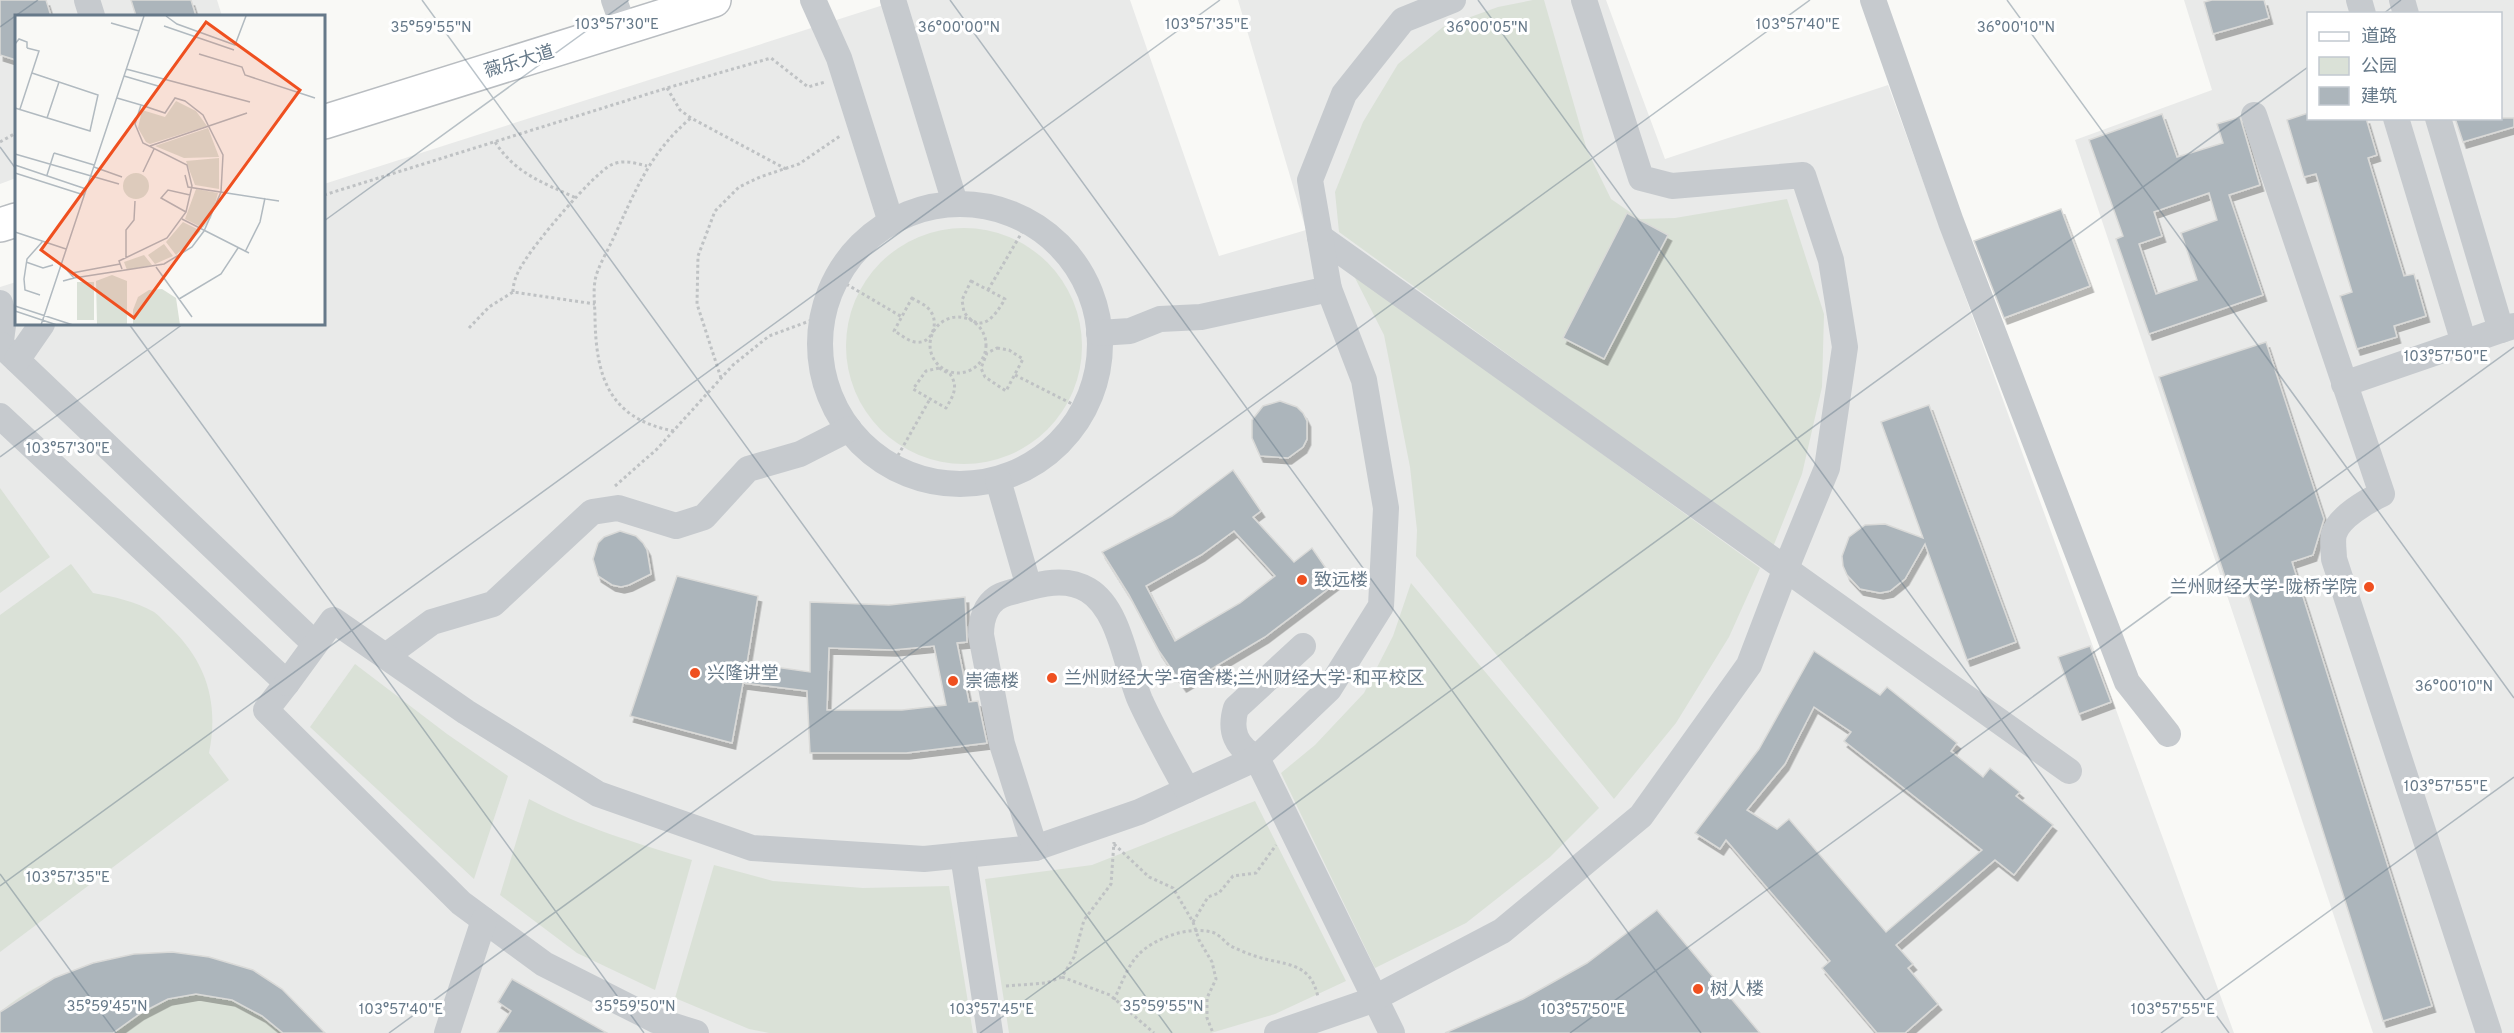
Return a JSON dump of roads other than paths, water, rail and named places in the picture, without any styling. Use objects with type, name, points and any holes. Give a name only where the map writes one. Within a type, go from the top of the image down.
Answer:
[{"type":"main road","name":"薇乐大道","points":[[326,121],[619,14],[693,3]]},
{"type":"main road","points":[[0,225],[15,220]]},
{"type":"street","points":[[87,0],[92,15]]},
{"type":"street","points":[[813,0],[844,76],[891,222]]},
{"type":"street","points":[[892,0],[955,203]]},
{"type":"street","points":[[696,1033],[655,1020],[544,964],[461,903],[266,710],[333,620],[466,712],[598,794],[752,848],[924,859],[1035,848],[1115,832],[1187,790],[1257,758],[1329,689],[1381,606],[1386,508],[1364,380],[1329,289],[1310,180],[1344,94],[1403,20],[1454,0]]},
{"type":"street","points":[[1277,1033],[1374,998],[1502,931],[1641,816],[1749,665],[1827,468],[1845,347],[1831,260],[1803,175],[1672,186],[1641,178],[1584,0]]},
{"type":"street","points":[[1873,0],[1951,222],[2127,682],[2168,734]]},
{"type":"street","points":[[2254,115],[2382,494],[2362,504],[2334,534],[2334,559],[2489,1033]]},
{"type":"street","points":[[2397,120],[2464,343]]},
{"type":"street","points":[[2344,384],[2508,328],[2439,120]]},
{"type":"street","points":[[955,203],[1007,212],[1028,222],[1057,244],[1082,276],[1090,294],[1099,333],[1097,372],[1084,410],[1073,427],[1045,456],[998,480],[972,484],[932,482],[892,466],[862,444],[849,429],[829,394],[823,375],[820,335],[823,316],[836,278],[859,246],[891,222],[928,207],[955,203]]},
{"type":"street","points":[[1320,237],[2069,771]]},
{"type":"street","points":[[1099,333],[1130,331],[1160,319],[1201,317],[1329,289]]},
{"type":"street","points":[[0,303],[4,318],[6,351],[315,644]]},
{"type":"street","points":[[6,351],[39,326]]},
{"type":"street","points":[[0,416],[287,683]]},
{"type":"street","points":[[386,656],[432,622],[493,604],[592,512],[618,508],[676,526],[704,517],[748,469],[800,454],[849,429]]},
{"type":"street","points":[[998,480],[1029,587]]},
{"type":"street","points":[[1035,848],[1002,744],[981,635],[981,623],[985,611],[992,601],[1002,594],[1056,582],[1073,583],[1088,590],[1101,600],[1110,614],[1140,699],[1187,790]]},
{"type":"street","points":[[1303,645],[1236,708],[1232,720],[1236,738],[1246,752],[1257,758],[1392,1033]]},
{"type":"street","points":[[963,855],[990,1033]]},
{"type":"street","points":[[447,1033],[484,920]]},
{"type":"place","name":"致远楼","points":[[1302,580]]},
{"type":"place","name":"兰州财经大学-陇桥学院","points":[[2369,587]]},
{"type":"place","name":"兴隆讲堂","points":[[695,673]]},
{"type":"place","name":"兰州财经大学-宿舍楼;兰州财经大学-和平校区","points":[[1052,678]]},
{"type":"place","name":"崇德楼","points":[[953,681]]},
{"type":"place","name":"树人楼","points":[[1698,989]]}]
